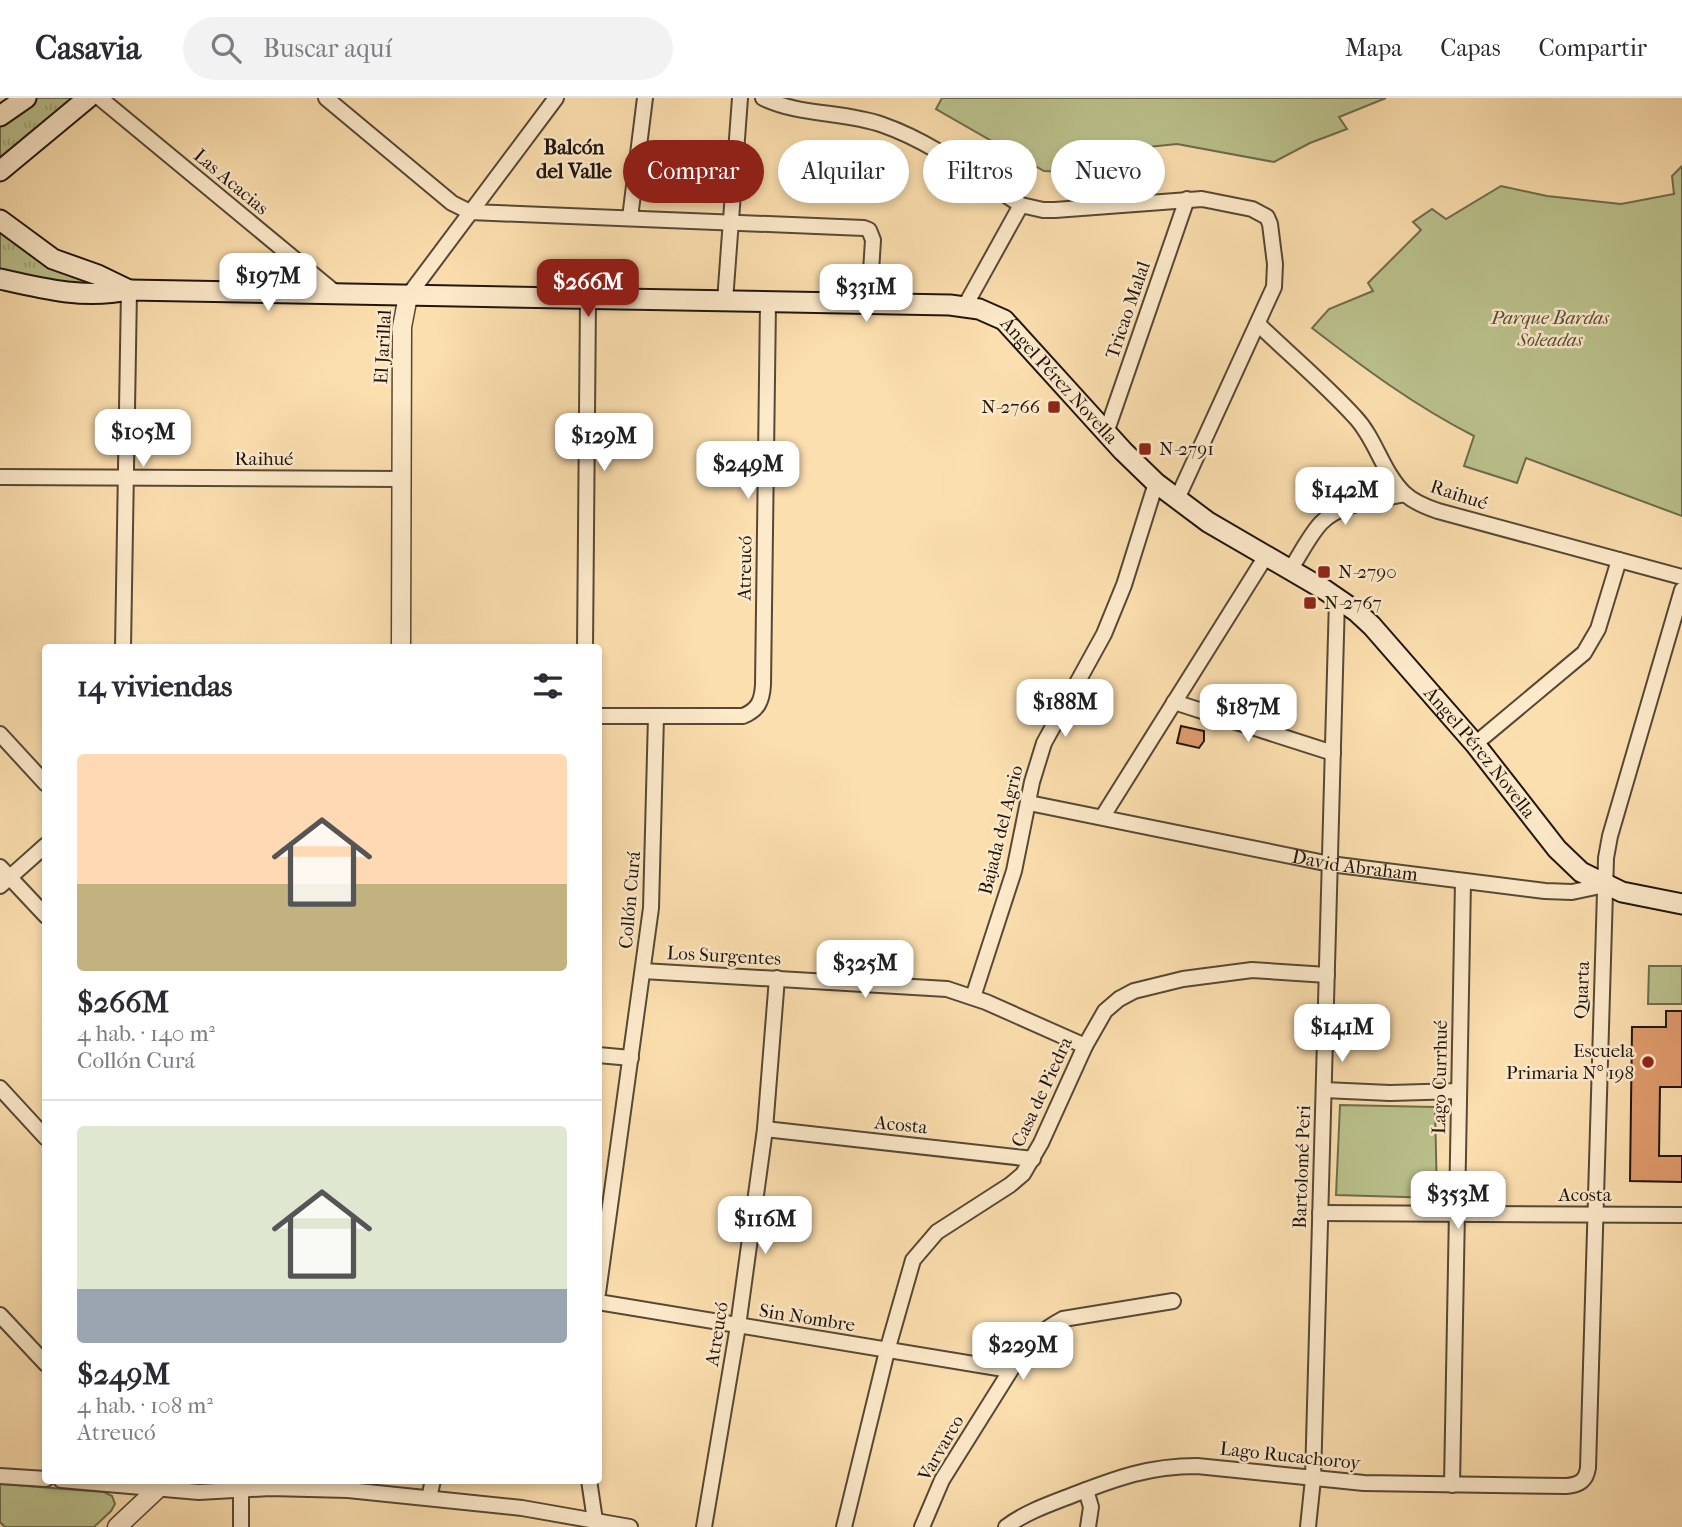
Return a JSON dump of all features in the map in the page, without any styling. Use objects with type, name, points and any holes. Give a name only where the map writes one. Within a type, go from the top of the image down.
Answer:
[{"type":"main road","points":[[0,116],[26,98]]},
{"type":"main road","points":[[0,171],[88,98]]},
{"type":"main road","name":"Ángel Pérez Novella","points":[[0,220],[53,259],[98,275],[129,290]]},
{"type":"main road","name":"Ángel Pérez Novella","points":[[0,279],[79,295],[129,290],[869,303],[965,306],[992,313],[1004,320],[1106,433],[1156,483],[1208,522],[1337,598],[1373,626],[1475,744],[1557,849],[1581,872],[1605,885]]},
{"type":"main road","name":"David Abraham","points":[[1605,885],[1648,898],[1682,904]]},
{"type":"street","name":"Las Acacias","points":[[100,98],[338,295]]},
{"type":"street","points":[[326,98],[452,203],[470,212],[864,228],[871,234],[873,247],[869,303]]},
{"type":"street","name":"El Jarillal","points":[[401,644],[404,307],[408,296],[556,98]]},
{"type":"street","points":[[630,218],[645,98]]},
{"type":"street","points":[[725,301],[740,98]]},
{"type":"street","points":[[763,98],[797,108],[863,119],[904,133],[1021,205],[1032,208],[1055,210],[1187,199],[1216,201],[1252,209],[1267,217],[1273,232],[1275,276],[1270,297],[1177,499]]},
{"type":"street","name":"Tricao Malal","points":[[1106,433],[1187,199]]},
{"type":"street","points":[[965,306],[1021,205]]},
{"type":"street","points":[[122,644],[129,290]]},
{"type":"street","points":[[585,644],[588,299]]},
{"type":"street","name":"Atreucó","points":[[656,716],[743,716],[757,708],[763,685],[768,302]]},
{"type":"street","name":"Raihué","points":[[1258,324],[1355,417],[1405,494],[1420,504],[1438,512],[1682,578]]},
{"type":"street","name":"Raihué","points":[[0,477],[401,479]]},
{"type":"street","name":"Bajada del Agrio","points":[[972,997],[1014,871],[1037,761],[1114,611],[1156,483]]},
{"type":"street","points":[[1290,570],[1315,530],[1330,515],[1405,494]]},
{"type":"street","points":[[1102,816],[1266,556]]},
{"type":"street","points":[[1475,744],[1584,653],[1598,629],[1619,560]]},
{"type":"street","name":"Quarta","points":[[1581,1483],[1588,1468],[1605,885],[1610,836],[1682,590]]},
{"type":"street","name":"Bartolomé Peri","points":[[1308,1527],[1313,1479],[1337,598]]},
{"type":"street","points":[[1174,702],[1333,753]]},
{"type":"street","points":[[602,716],[656,716]]},
{"type":"street","name":"Collón Curá","points":[[602,1265],[653,883],[656,716]]},
{"type":"street","points":[[0,734],[42,780]]},
{"type":"street","name":"David Abraham","points":[[1028,803],[1330,864],[1559,892],[1605,885]]},
{"type":"street","points":[[42,848],[3,877],[42,912]]},
{"type":"street","name":"Lago Currhué","points":[[1452,1485],[1462,881]]},
{"type":"street","name":"Casa de Piedra","points":[[844,1527],[887,1350],[913,1260],[937,1232],[1023,1174],[1033,1159],[1084,1046],[1105,1011],[1119,999],[1151,985],[1252,970],[1327,975]]},
{"type":"street","name":"Los Surgentes","points":[[643,971],[931,986],[972,997],[1084,1046]]},
{"type":"street","name":"Atreucó","points":[[704,1527],[738,1326],[765,1129],[777,978]]},
{"type":"street","points":[[602,1055],[631,1058]]},
{"type":"street","points":[[0,1088],[42,1134]]},
{"type":"street","points":[[1324,1090],[1390,1093],[1459,1091]]},
{"type":"street","name":"Acosta","points":[[765,1129],[1033,1159]]},
{"type":"street","name":"Acosta","points":[[1320,1213],[1682,1215]]},
{"type":"street","name":"Varvarco","points":[[922,1527],[942,1480],[1032,1339],[1063,1319],[1173,1301]]},
{"type":"street","name":"Sin Nombre","points":[[602,1303],[1010,1370]]},
{"type":"street","points":[[0,1315],[42,1360]]},
{"type":"street","name":"Lago Rucachoroy","points":[[1006,1527],[1023,1516],[1130,1474],[1174,1466],[1364,1483],[1566,1486],[1581,1483]]},
{"type":"street","points":[[0,1476],[42,1479]]},
{"type":"street","points":[[117,1527],[159,1484]]},
{"type":"street","points":[[164,1484],[199,1492],[319,1489],[429,1498],[522,1508],[596,1524],[630,1527]]},
{"type":"street","points":[[429,1498],[432,1484]]},
{"type":"street","points":[[590,1484],[596,1524]]},
{"type":"street","points":[[241,1490],[241,1527]]},
{"type":"street","points":[[1086,1490],[1091,1507],[1088,1527]]},
{"type":"green space","points":[[38,98],[74,98],[0,159],[0,124]]},
{"type":"green space","points":[[942,98],[1386,98],[1339,117],[1347,129],[1310,143],[1274,162],[1177,144],[1165,145],[1165,140],[1051,140],[1051,171],[1037,167],[1037,140],[990,140],[936,109]]},
{"type":"green space","name":"Parque Bardas Soleadas","points":[[1682,166],[1682,516],[1526,458],[1517,483],[1464,466],[1474,436],[1411,399],[1312,328],[1329,309],[1373,291],[1368,283],[1421,230],[1413,222],[1432,209],[1446,219],[1501,186],[1547,196],[1621,204],[1674,194],[1672,176]]},
{"type":"green space","points":[[0,229],[102,287],[0,273]]},
{"type":"green space","points":[[1649,966],[1682,966],[1682,1004],[1648,1004]]},
{"type":"green space","points":[[1340,1105],[1435,1107],[1437,1198],[1336,1195]]},
{"type":"green space","points":[[0,1484],[104,1492],[112,1496],[115,1504],[94,1527],[5,1527],[0,1522]]},
{"type":"building","points":[[1181,726],[1204,731],[1204,741],[1199,748],[1177,743]]},
{"type":"building","points":[[1666,1011],[1682,1011],[1682,1087],[1660,1087],[1659,1156],[1682,1156],[1682,1182],[1630,1181],[1632,1027],[1666,1027]]},
{"type":"place","name":"N-2766","points":[[1054,407]]},
{"type":"place","name":"N-2791","points":[[1145,449]]},
{"type":"place","name":"N-2790","points":[[1324,572]]},
{"type":"place","name":"N-2767","points":[[1310,603]]},
{"type":"place","name":"Escuela Primaria N° 198","points":[[1648,1062]]},
{"type":"district","name":"Balcón del Valle","points":[[574,159]]}]
